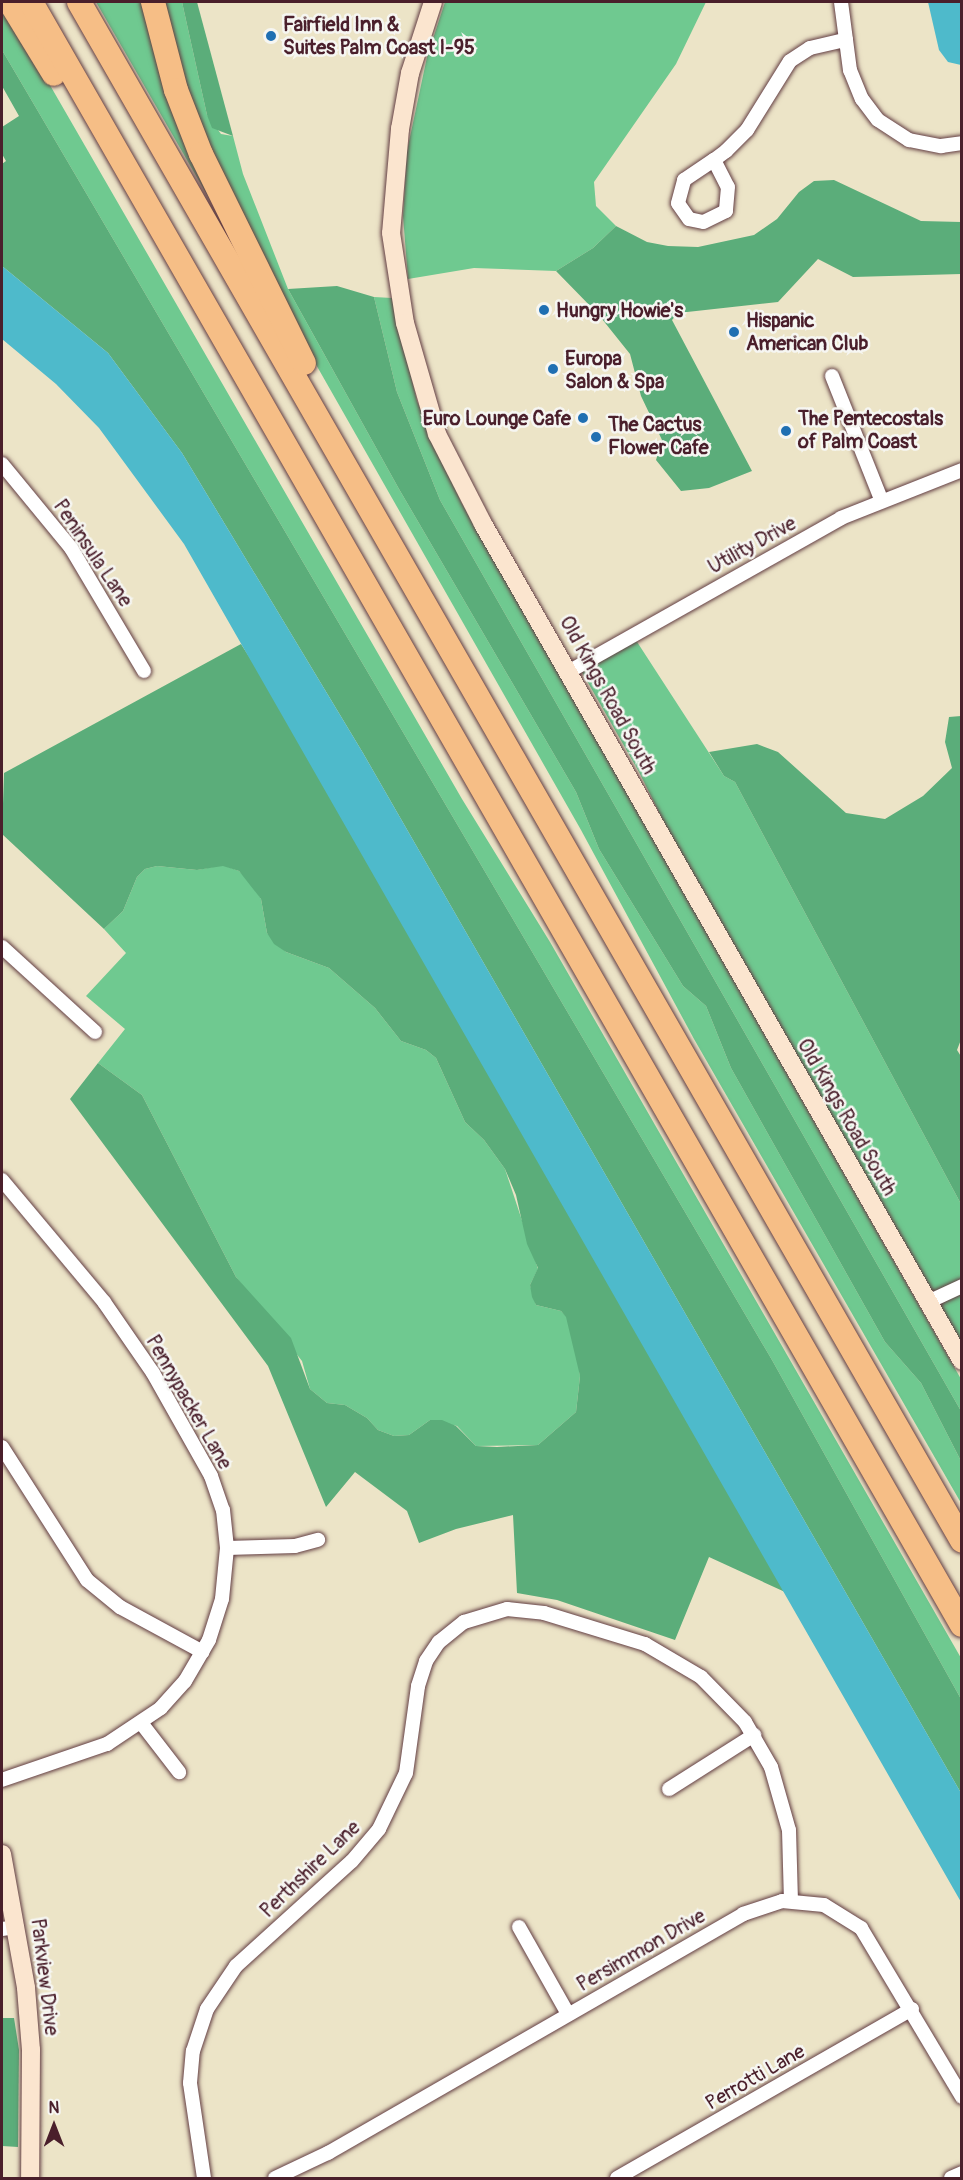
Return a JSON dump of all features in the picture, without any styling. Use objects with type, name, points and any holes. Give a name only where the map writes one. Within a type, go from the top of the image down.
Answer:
[{"type":"highway","points":[[10,2],[90,132],[225,369],[262,403]]},
{"type":"highway","points":[[31,2],[962,1625]]},
{"type":"highway","points":[[79,2],[962,1541]]},
{"type":"highway","points":[[153,2],[176,90],[201,154],[315,386],[344,462]]},
{"type":"street","name":"Old Kings Road South","points":[[433,2],[410,73],[393,192],[394,260],[419,383],[458,478],[570,671],[699,904],[962,1361]]},
{"type":"street","points":[[841,2],[855,85],[868,109],[886,128],[924,144],[962,143]]},
{"type":"street","points":[[714,160],[728,187],[726,211],[703,222],[689,219],[678,203],[679,191],[684,180],[714,160],[747,130],[790,61],[810,48],[846,40]]},
{"type":"street","points":[[831,376],[881,499]]},
{"type":"street","name":"Peninsula Lane","points":[[2,464],[71,548],[144,671]]},
{"type":"street","name":"Utility Drive","points":[[570,671],[785,549],[881,499],[962,470]]},
{"type":"street","points":[[2,947],[95,1032]]},
{"type":"street","name":"Pennypacker Lane","points":[[2,1180],[104,1302],[153,1373],[211,1476],[223,1510],[227,1548],[222,1599],[203,1652],[171,1698],[142,1724],[101,1746],[2,1780]]},
{"type":"street","points":[[928,1302],[962,1286]]},
{"type":"street","points":[[2,1447],[87,1580],[120,1606],[203,1652]]},
{"type":"street","points":[[227,1548],[295,1546],[318,1540]]},
{"type":"street","name":"Perthshire Lane","points":[[204,2178],[190,2083],[193,2051],[207,2009],[236,1966],[352,1861],[387,1817],[408,1767],[420,1677],[434,1648],[447,1634],[483,1614],[516,1609],[618,1635],[660,1651],[701,1677],[725,1699],[754,1735],[771,1767],[785,1807],[791,1900]]},
{"type":"street","points":[[142,1724],[179,1772]]},
{"type":"street","points":[[669,1789],[754,1735]]},
{"type":"street","name":"Parkview Drive","points":[[2,1854],[10,1928],[31,2050],[30,2178]]},
{"type":"street","name":"Persimmon Drive","points":[[275,2178],[319,2158],[752,1910],[791,1900],[824,1905],[856,1923],[878,1950],[962,2097]]},
{"type":"street","points":[[519,1926],[568,2014]]},
{"type":"street","name":"Perrotti Lane","points":[[617,2178],[912,2009]]},
{"type":"street","points":[[951,2178],[962,2173]]},
{"type":"green space","points":[[2,2],[462,799],[550,942],[961,1658],[961,1699],[772,1360],[2,50]]},
{"type":"green space","points":[[96,2],[148,2],[219,214],[206,193]]},
{"type":"green space","points":[[161,2],[182,2],[207,115],[221,134],[233,136],[243,174],[288,289],[399,489],[576,792],[599,849],[683,986],[706,1006],[731,1068],[885,1342],[921,1383],[961,1461],[961,1503],[694,1039],[581,830],[306,347],[199,132]]},
{"type":"green space","points":[[182,2],[197,2],[233,136],[212,128],[207,115]]},
{"type":"green space","points":[[445,2],[706,2],[676,64],[594,182],[596,206],[616,226],[593,248],[556,271],[474,268],[408,279],[403,216],[407,151],[427,57]]},
{"type":"green space","points":[[2,50],[772,1360],[961,1699],[961,1793],[363,753],[182,453],[108,353],[2,266],[2,164],[6,161],[2,154],[2,127],[19,116],[2,86]]},
{"type":"green space","points":[[834,180],[921,221],[961,222],[961,274],[853,277],[818,259],[778,302],[678,313],[672,320],[752,471],[709,488],[681,491],[656,460],[662,440],[641,396],[630,354],[598,314],[556,271],[593,248],[616,226],[647,242],[668,246],[698,247],[754,235],[777,219],[799,192],[814,181]]},
{"type":"green space","points":[[337,286],[374,297],[397,392],[440,500],[961,1411],[961,1461],[921,1383],[885,1342],[731,1068],[706,1006],[683,986],[599,849],[576,792],[399,489],[288,289]]},
{"type":"green space","points":[[374,297],[392,298],[417,401],[461,502],[961,1379],[961,1411],[440,500],[397,392]]},
{"type":"green space","points":[[630,631],[724,776],[735,782],[961,1204],[961,1348],[690,875],[639,772],[575,660]]},
{"type":"green space","points":[[241,644],[785,1592],[709,1557],[675,1640],[557,1600],[517,1593],[513,1515],[456,1529],[419,1543],[407,1511],[355,1472],[326,1507],[268,1366],[70,1099],[98,1063],[142,1095],[236,1277],[291,1338],[310,1389],[327,1403],[345,1405],[367,1418],[378,1430],[394,1436],[409,1435],[430,1420],[442,1420],[456,1426],[476,1446],[497,1447],[538,1445],[576,1412],[580,1376],[566,1317],[561,1311],[536,1305],[530,1285],[538,1268],[527,1244],[516,1195],[505,1169],[484,1140],[465,1122],[436,1058],[426,1050],[401,1041],[375,1008],[329,968],[286,952],[274,944],[267,933],[261,899],[239,871],[223,866],[197,870],[157,866],[145,869],[137,877],[123,911],[104,929],[2,834],[4,773]]},
{"type":"green space","points":[[961,716],[962,1037],[957,1050],[962,1058],[961,1204],[735,782],[724,776],[709,752],[757,744],[778,752],[846,813],[885,819],[923,796],[952,768],[945,742],[949,717]]},
{"type":"green space","points":[[223,865],[239,871],[253,885],[261,899],[267,933],[286,952],[329,968],[375,1008],[401,1041],[426,1050],[436,1058],[465,1122],[484,1140],[505,1169],[538,1269],[530,1285],[536,1305],[561,1311],[567,1317],[577,1353],[580,1376],[576,1412],[538,1445],[476,1446],[457,1426],[430,1420],[409,1435],[394,1436],[378,1430],[367,1418],[345,1405],[327,1403],[310,1389],[302,1361],[236,1277],[142,1095],[98,1063],[125,1029],[86,996],[126,953],[104,929],[123,911],[137,877],[145,869],[157,866],[197,870]]},
{"type":"green space","points":[[2,2018],[14,2018],[19,2050],[18,2147],[2,2146]]},
{"type":"water","points":[[928,2],[961,2],[961,65],[948,62],[939,50]]},
{"type":"water","points":[[2,266],[108,353],[182,453],[363,753],[961,1793],[961,1902],[184,544],[99,428],[56,384],[2,339]]},
{"type":"place","name":"Fairfield Inn & Suites Palm Coast I-95","points":[[271,36]]},
{"type":"place","name":"Hungry Howie's","points":[[544,310]]},
{"type":"place","name":"Hispanic American Club","points":[[734,332]]},
{"type":"place","name":"Europa Salon & Spa","points":[[553,369]]},
{"type":"place","name":"Euro Lounge Cafe","points":[[583,418]]},
{"type":"place","name":"The Pentecostals of Palm Coast","points":[[786,431]]},
{"type":"place","name":"The Cactus Flower Cafe","points":[[596,437]]}]
